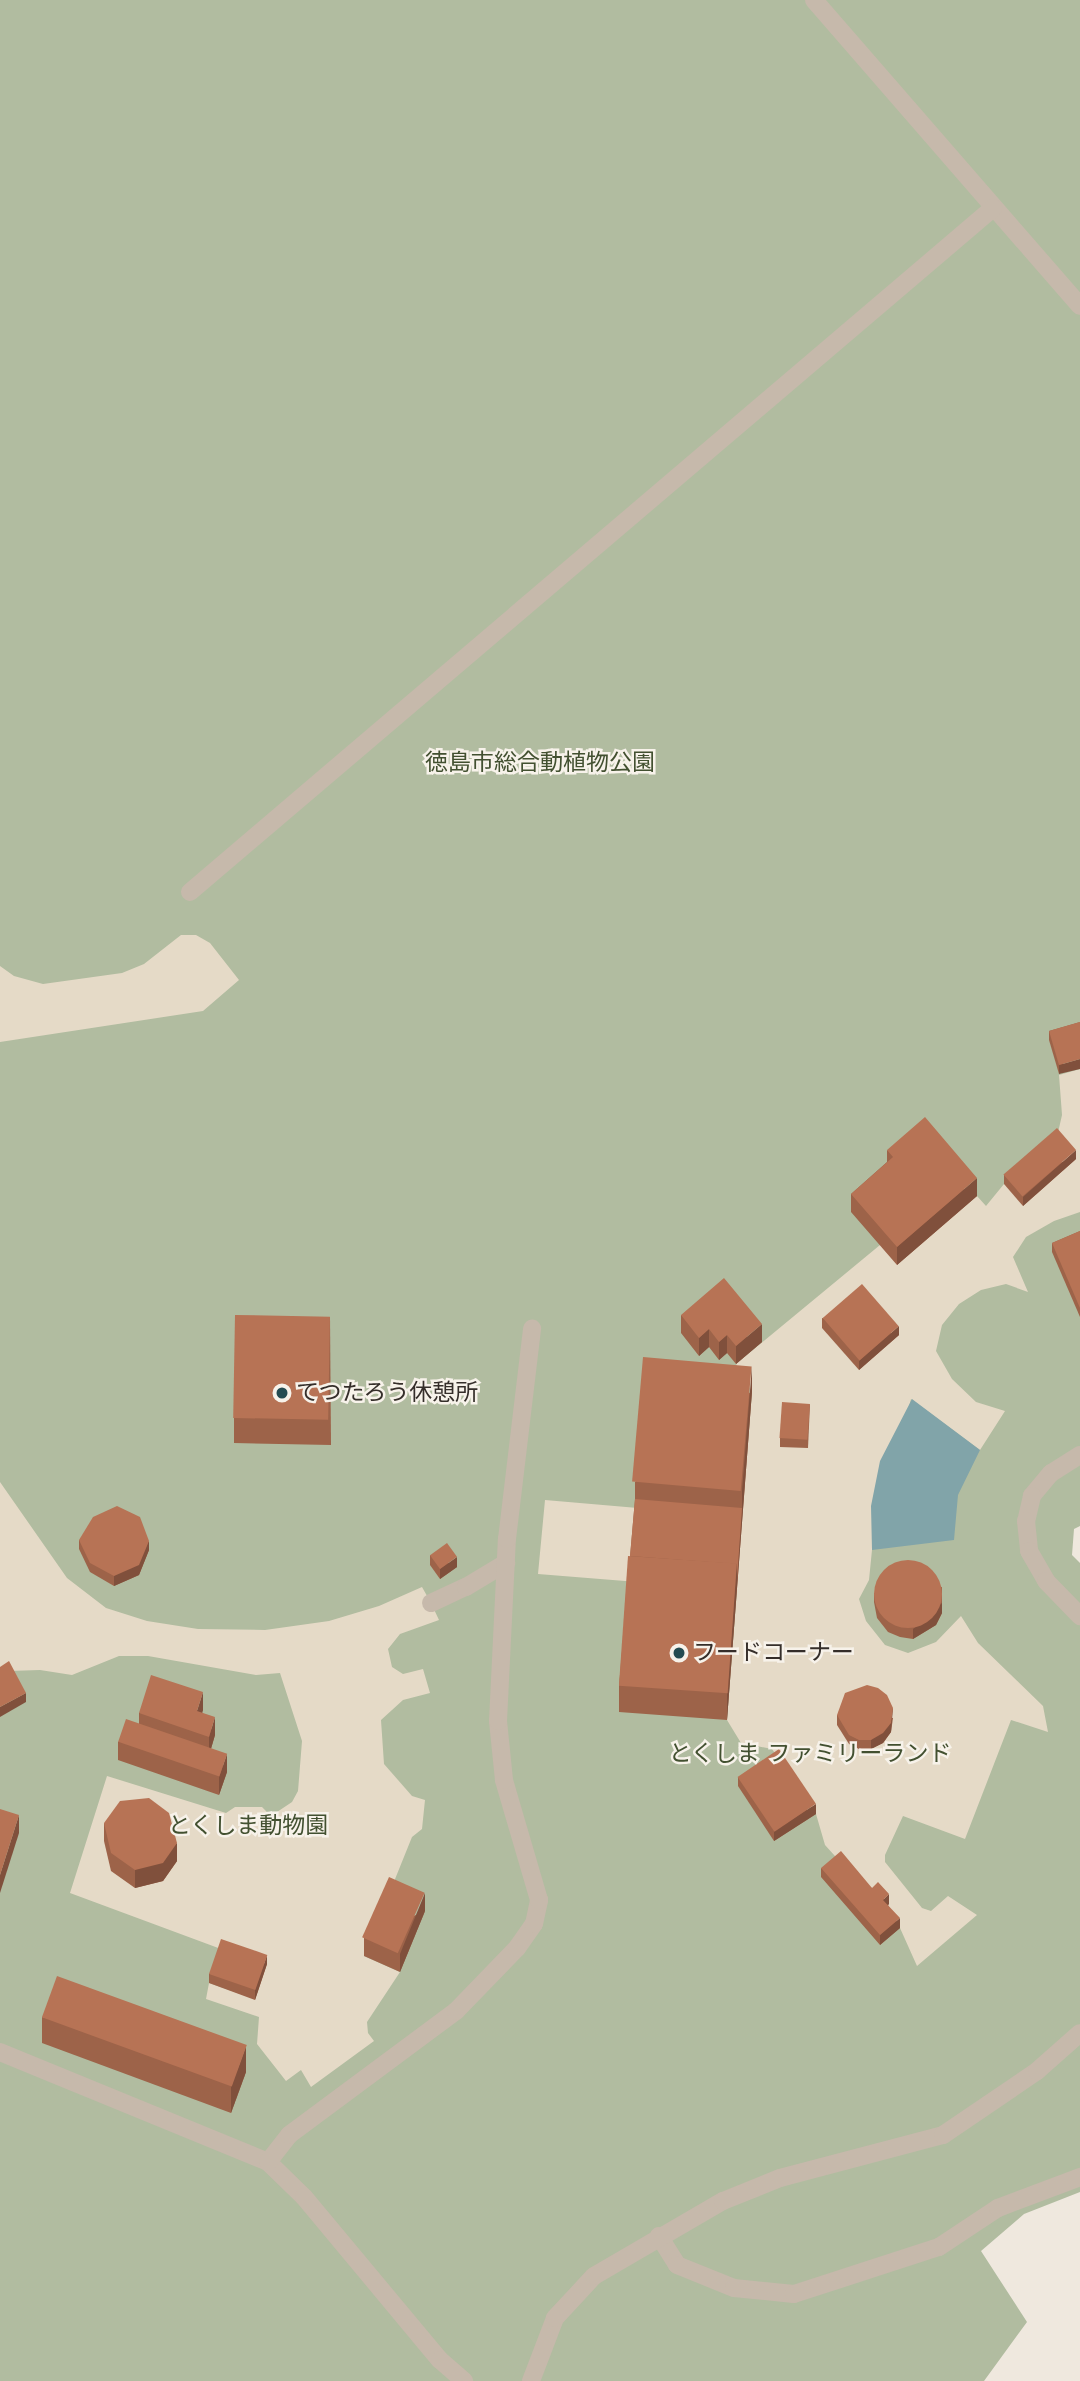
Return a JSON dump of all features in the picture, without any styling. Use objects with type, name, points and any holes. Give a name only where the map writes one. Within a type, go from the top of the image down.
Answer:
[{"type":"street","points":[[814,0],[1080,306]]},
{"type":"street","points":[[190,892],[993,208]]},
{"type":"street","points":[[268,2162],[289,2135],[456,2011],[517,1948],[534,1924],[539,1900],[504,1780],[498,1721],[506,1563],[532,1328]]},
{"type":"street","points":[[1080,1455],[1051,1473],[1032,1496],[1026,1521],[1028,1551],[1046,1581],[1080,1616]]},
{"type":"street","points":[[431,1603],[466,1587],[506,1563]]},
{"type":"street","points":[[531,2381],[555,2318],[594,2276],[723,2201],[780,2178],[943,2135],[1037,2071],[1080,2033]]},
{"type":"street","points":[[0,2052],[268,2162],[304,2197],[440,2360],[464,2381]]},
{"type":"street","points":[[659,2236],[677,2264],[734,2288],[793,2294],[939,2247],[998,2207],[1080,2177]]},
{"type":"green space","name":"徳島市総合動植物公園","points":[[0,0],[1080,0],[1080,1526],[1074,1529],[1072,1555],[1080,1563],[1080,2192],[1024,2214],[981,2251],[1027,2322],[984,2381],[0,2381]]},
{"type":"shaded area","points":[[181,935],[196,935],[210,943],[239,980],[203,1011],[0,1042],[0,966],[14,976],[43,984],[122,973],[144,964]]},
{"type":"shaded area","points":[[1080,1069],[1080,1212],[1054,1221],[1026,1237],[1013,1257],[1028,1292],[1006,1284],[981,1290],[959,1304],[942,1325],[936,1351],[952,1379],[976,1402],[1005,1411],[980,1450],[911,1399],[872,1550],[869,1580],[859,1599],[866,1621],[885,1645],[908,1653],[936,1642],[961,1616],[978,1643],[1043,1706],[1048,1732],[1011,1720],[965,1839],[903,1816],[885,1855],[885,1862],[922,1908],[931,1911],[948,1896],[977,1915],[917,1966],[900,1928],[825,1845],[816,1814],[772,1749],[741,1743],[727,1720],[737,1590],[538,1574],[545,1500],[742,1517],[752,1392],[736,1364],[880,1245],[977,1196],[986,1206],[1004,1184],[1057,1137],[1062,1115],[1059,1075]]},
{"type":"shaded area","points":[[0,1482],[67,1578],[106,1608],[147,1621],[198,1629],[265,1630],[329,1621],[379,1606],[422,1587],[431,1603],[439,1620],[400,1634],[388,1649],[392,1667],[403,1674],[423,1669],[430,1693],[403,1700],[381,1720],[384,1764],[412,1796],[425,1800],[422,1829],[412,1837],[364,1956],[400,1972],[367,2022],[368,2033],[374,2041],[311,2087],[301,2070],[286,2081],[257,2044],[259,2017],[206,1999],[209,1983],[255,1999],[221,1949],[70,1893],[107,1776],[226,1813],[235,1807],[262,1807],[271,1816],[292,1802],[298,1791],[302,1741],[280,1673],[256,1675],[148,1656],[119,1656],[72,1675],[40,1670],[9,1671],[0,1676]]},
{"type":"water","points":[[912,1399],[980,1450],[958,1495],[954,1540],[872,1550],[871,1506],[880,1461]]},
{"type":"building","points":[[1080,1022],[1080,1059],[1059,1065],[1049,1031]]},
{"type":"building","points":[[925,1117],[977,1178],[897,1247],[851,1194],[893,1157],[887,1150]]},
{"type":"building","points":[[1057,1128],[1076,1150],[1022,1196],[1003,1175]]},
{"type":"building","points":[[1080,1231],[1080,1308],[1052,1243]]},
{"type":"building","points":[[724,1278],[762,1324],[736,1346],[727,1335],[719,1342],[709,1329],[699,1338],[681,1315]]},
{"type":"building","points":[[862,1284],[899,1326],[859,1360],[823,1318]]},
{"type":"building","name":"てつたろう休憩所","points":[[235,1315],[330,1317],[328,1420],[233,1418]]},
{"type":"building","points":[[643,1357],[752,1366],[741,1491],[632,1482]]},
{"type":"building","points":[[782,1402],[810,1404],[807,1440],[779,1438]]},
{"type":"building","points":[[635,1499],[742,1508],[737,1580],[737,1564],[630,1556]]},
{"type":"building","points":[[117,1506],[140,1517],[149,1541],[139,1565],[114,1576],[90,1563],[79,1540],[93,1517]]},
{"type":"building","points":[[447,1543],[457,1557],[440,1569],[430,1555]]},
{"type":"building","points":[[628,1556],[737,1564],[728,1693],[619,1686]]},
{"type":"building","points":[[908,1560],[921,1563],[932,1570],[939,1581],[942,1594],[939,1607],[932,1618],[921,1625],[908,1628],[895,1625],[884,1618],[877,1607],[874,1594],[877,1581],[884,1570],[895,1563]]},
{"type":"building","points":[[9,1661],[26,1693],[0,1707],[0,1667]]},
{"type":"building","points":[[151,1675],[203,1692],[197,1711],[215,1717],[209,1737],[139,1713]]},
{"type":"building","points":[[867,1685],[878,1688],[887,1695],[893,1708],[891,1723],[883,1733],[871,1740],[859,1740],[849,1735],[837,1715],[845,1693]]},
{"type":"building","points":[[126,1719],[227,1754],[219,1777],[118,1742]]},
{"type":"building","points":[[779,1749],[816,1804],[774,1832],[738,1777]]},
{"type":"building","points":[[149,1798],[169,1813],[177,1843],[163,1863],[135,1870],[111,1853],[104,1823],[120,1801]]},
{"type":"building","points":[[0,1809],[19,1815],[0,1875]]},
{"type":"building","points":[[841,1851],[872,1888],[878,1882],[889,1894],[883,1900],[900,1918],[880,1935],[821,1868]]},
{"type":"building","points":[[389,1877],[425,1893],[398,1953],[362,1937]]},
{"type":"building","points":[[221,1939],[267,1955],[255,1990],[209,1974]]},
{"type":"building","points":[[57,1976],[247,2045],[232,2086],[42,2017]]},
{"type":"place","name":"てつたろう休憩所","points":[[282,1393]]},
{"type":"place","name":"フードコーナー","points":[[679,1653]]},
{"type":"park label","name":"とくしま ファミリーランド","points":[[810,1754]]},
{"type":"park label","name":"とくしま動物園","points":[[248,1826]]}]
